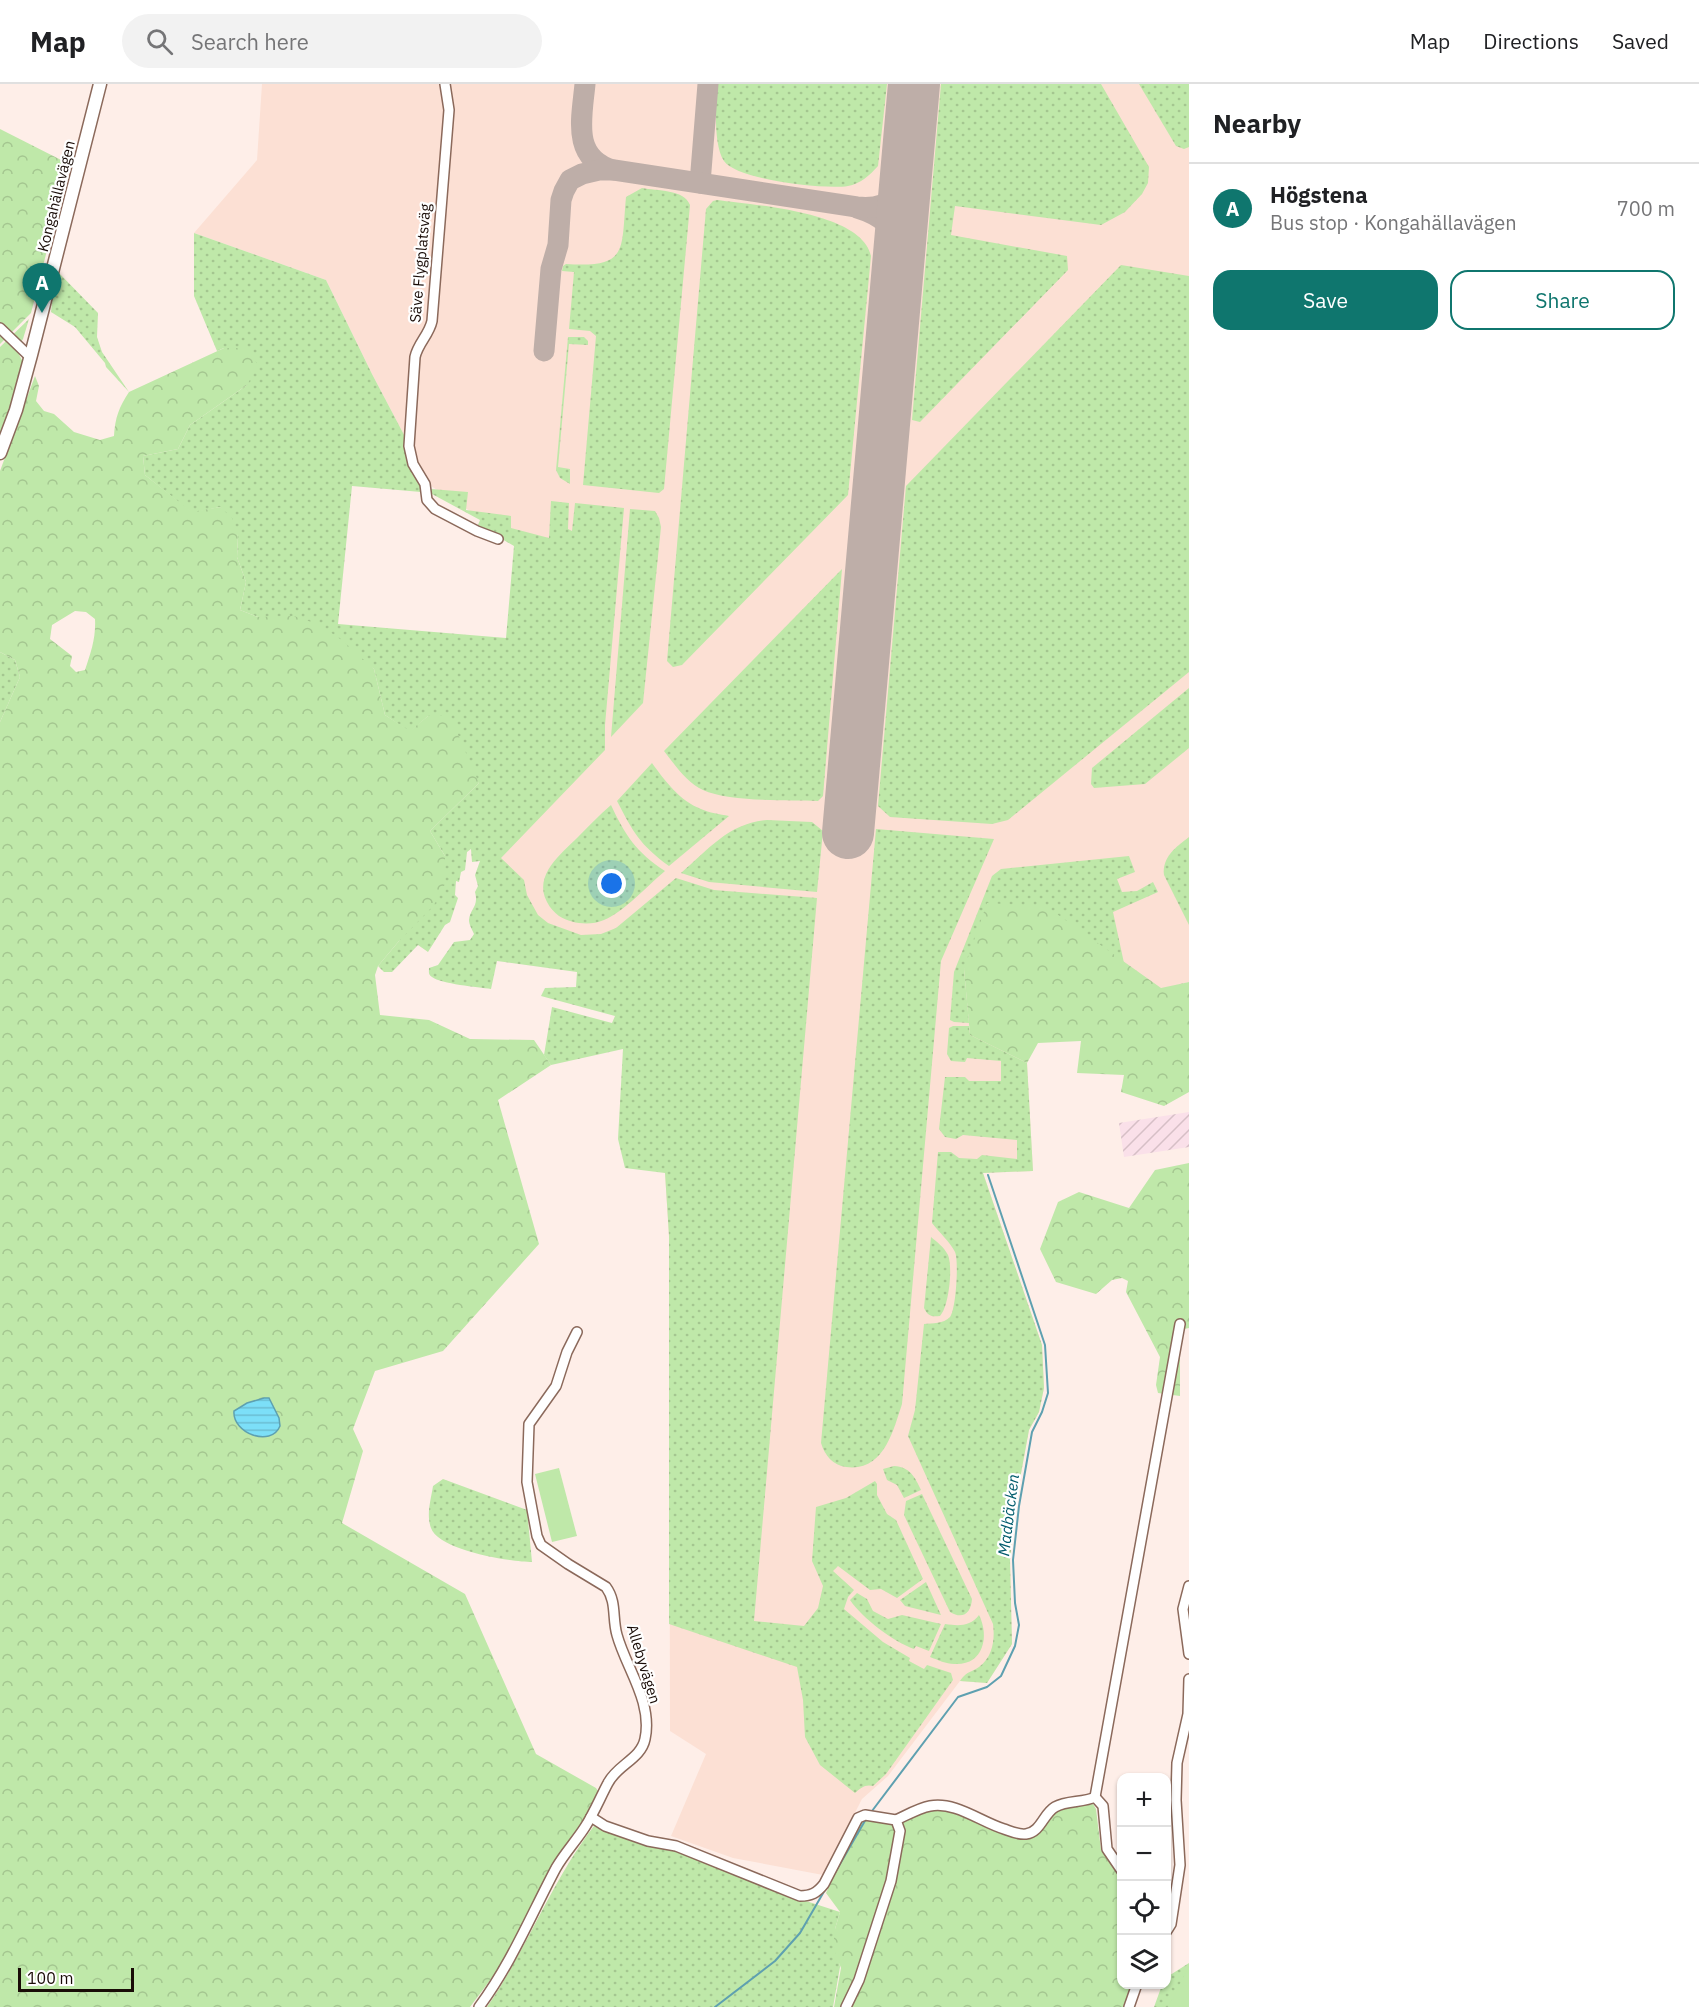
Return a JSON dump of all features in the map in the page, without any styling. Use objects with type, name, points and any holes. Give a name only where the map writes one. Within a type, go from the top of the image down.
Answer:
[{"type":"street","name":"Kongahällavägen","points":[[0,453],[13,418],[31,355],[100,84]]},
{"type":"street","name":"Säve Flygplatsväg","points":[[445,84],[449,110],[432,321],[418,346],[415,357],[409,446],[413,464],[425,484],[427,501],[435,509],[477,531],[498,539]]},
{"type":"street","points":[[0,328],[27,354],[31,355]]},
{"type":"street","points":[[1117,1864],[1107,1849],[1102,1806],[1095,1797],[1180,1324]]},
{"type":"street","name":"Allebyvägen","points":[[479,2007],[514,1952],[560,1862],[591,1817],[613,1774],[635,1756],[642,1747],[646,1730],[639,1690],[616,1633],[611,1593],[606,1587],[541,1545],[537,1536],[529,1491],[529,1424],[556,1386],[567,1352],[577,1332]]},
{"type":"street","points":[[1189,1586],[1182,1609],[1189,1654]]},
{"type":"street","points":[[1171,1924],[1180,1865],[1176,1800],[1177,1763],[1188,1714],[1189,1679]]},
{"type":"street","points":[[591,1817],[605,1826],[648,1841],[676,1846],[800,1896],[809,1896],[818,1892],[824,1884],[858,1818],[865,1815],[896,1820],[933,1805],[945,1805],[990,1825],[1019,1834],[1027,1834],[1038,1827],[1055,1807],[1095,1797]]},
{"type":"street","points":[[846,2007],[859,1980],[891,1881],[900,1832],[896,1820]]},
{"type":"street","points":[[1129,2007],[1135,1989]]},
{"type":"shaded area","points":[[262,84],[1189,84],[1189,982],[1161,989],[1124,963],[964,969],[970,1034],[1027,1063],[1033,1171],[983,1173],[1042,1345],[1044,1388],[1039,1412],[1029,1430],[1015,1506],[1010,1560],[1012,1644],[987,1683],[960,1681],[888,1776],[862,1799],[823,1875],[733,1858],[671,1836],[706,1754],[670,1731],[669,1236],[658,971],[525,942],[482,858],[571,576],[431,486],[326,280],[194,233],[257,160]]},
{"type":"shaded area","points":[[1189,1112],[1189,1147],[1124,1157],[1119,1123]]},
{"type":"green space","points":[[717,84],[887,84],[878,166],[857,183],[837,187],[782,182],[732,168],[724,161],[718,145]]},
{"type":"green space","points":[[941,84],[1101,84],[1149,167],[1148,183],[1142,194],[1125,212],[1101,225],[955,206],[951,235],[1067,256],[1068,270],[920,422],[912,420]]},
{"type":"green space","points":[[1139,84],[1189,84],[1189,147],[1184,149],[1176,146]]},
{"type":"green space","points":[[0,129],[69,164],[31,313],[0,344]]},
{"type":"green space","points":[[642,188],[676,193],[687,200],[690,205],[664,489],[659,493],[583,485],[596,336],[590,331],[569,329],[574,272],[562,271],[566,264],[601,263],[611,259],[618,252],[623,231],[626,197]]},
{"type":"green space","points":[[717,200],[780,208],[828,220],[848,229],[863,241],[871,256],[848,495],[682,665],[673,667],[667,661],[706,209]]},
{"type":"green space","points":[[194,233],[326,280],[431,486],[420,484],[421,492],[352,486],[338,624],[506,638],[514,546],[478,525],[480,520],[432,494],[431,489],[468,492],[466,510],[511,516],[511,528],[549,538],[551,501],[569,503],[568,529],[572,531],[575,503],[624,508],[605,725],[605,750],[501,858],[524,880],[527,895],[538,915],[548,923],[581,935],[601,934],[616,928],[676,878],[714,890],[817,898],[754,1621],[804,1626],[818,1608],[823,1586],[812,1561],[816,1507],[846,1498],[875,1481],[877,1495],[887,1514],[896,1520],[923,1579],[897,1598],[881,1589],[870,1590],[838,1566],[833,1571],[854,1590],[848,1597],[844,1609],[883,1642],[910,1658],[909,1661],[924,1669],[927,1665],[951,1673],[953,1680],[886,1774],[873,1786],[865,1786],[855,1793],[820,1765],[805,1737],[803,1700],[797,1667],[669,1624],[669,1236],[665,1173],[625,1168],[618,1139],[623,1049],[551,1065],[544,1055],[552,1007],[612,1023],[615,1016],[541,996],[545,988],[576,987],[577,972],[497,961],[491,989],[443,982],[430,975],[429,968],[438,965],[454,942],[470,940],[474,934],[469,920],[476,901],[475,892],[478,886],[475,875],[480,861],[472,862],[471,849],[467,852],[465,870],[461,872],[459,882],[456,881],[455,895],[458,898],[450,922],[445,925],[428,952],[418,945],[392,972],[384,972],[378,966],[399,941],[445,856],[430,831],[479,783],[428,716],[410,732],[385,715],[374,669],[294,617],[258,617],[240,610],[246,582],[237,557],[238,536],[220,507],[192,513],[145,475],[143,456],[178,449],[190,425],[247,385],[224,348],[217,351],[194,296]]},
{"type":"green space","points":[[1121,265],[1189,276],[1189,672],[1008,820],[992,824],[890,817],[878,806],[906,486]]},
{"type":"green space","points":[[56,270],[98,313],[97,337],[102,352],[129,392],[75,327],[51,312]]},
{"type":"green space","points":[[29,319],[23,339],[16,349],[23,362],[9,413],[0,435],[0,347]]},
{"type":"green space","points":[[568,337],[584,337],[588,341],[588,345],[569,344],[558,467],[570,469],[570,484],[560,478],[556,470]]},
{"type":"green space","points":[[224,348],[246,348],[258,365],[247,385],[190,425],[178,449],[143,456],[145,475],[192,512],[220,507],[232,518],[238,536],[237,557],[246,582],[240,610],[258,617],[294,616],[320,625],[343,641],[374,669],[385,715],[410,731],[428,716],[450,716],[479,783],[430,831],[445,856],[445,884],[434,905],[378,966],[375,975],[380,1015],[429,1020],[470,1039],[534,1040],[551,1065],[498,1100],[539,1244],[443,1351],[375,1371],[353,1429],[363,1451],[342,1523],[465,1594],[536,1754],[596,1788],[600,1794],[509,1955],[470,2007],[0,2007],[0,722],[20,677],[15,660],[0,652],[0,471],[35,376],[39,386],[36,401],[44,411],[54,414],[74,432],[100,440],[114,436],[118,413],[129,392]],"holes":[[[75,611],[86,612],[95,619],[94,639],[85,670],[76,672],[70,666],[72,656],[50,639],[52,625]]]},
{"type":"green space","points":[[630,509],[655,511],[661,527],[643,703],[611,737]]},
{"type":"green space","points":[[842,569],[823,796],[818,801],[727,797],[697,787],[664,751]]},
{"type":"green space","points":[[0,652],[15,660],[20,677],[0,722]]},
{"type":"green space","points":[[1189,688],[1189,748],[1145,784],[1094,788],[1091,784],[1092,768]]},
{"type":"green space","points":[[652,763],[686,801],[704,810],[729,816],[669,866],[638,837],[617,801]]},
{"type":"green space","points":[[611,805],[632,842],[646,857],[665,871],[628,904],[604,920],[581,923],[564,919],[547,902],[544,892],[546,874],[557,858]]},
{"type":"green space","points":[[767,820],[812,822],[823,831],[817,892],[709,882],[681,873],[710,846],[730,832],[741,826]]},
{"type":"green space","points":[[876,829],[994,839],[941,961],[902,1404],[885,1448],[878,1456],[870,1463],[859,1467],[846,1467],[830,1459],[821,1443]]},
{"type":"green space","points":[[1189,837],[1189,925],[1164,875],[1164,869],[1171,853]]},
{"type":"green space","points":[[1129,856],[1135,872],[1117,879],[1122,892],[1137,891],[1153,882],[1158,892],[1113,912],[1124,963],[1047,908],[964,969],[969,1023],[950,1020],[954,972],[992,876],[1001,869]]},
{"type":"green space","points":[[987,903],[1047,907],[1161,988],[1189,982],[1189,1092],[1164,1106],[1121,1092],[1124,1075],[1077,1073],[1081,1041],[1038,1043],[1027,1063],[970,1035],[964,969]]},
{"type":"green space","points":[[969,1026],[970,1035],[1027,1063],[1033,1171],[983,1173],[1042,1345],[1044,1388],[1039,1412],[1029,1430],[1015,1506],[1010,1560],[1012,1644],[987,1683],[960,1681],[984,1663],[990,1653],[994,1636],[993,1624],[908,1436],[915,1410],[924,1324],[941,1322],[950,1317],[955,1296],[957,1265],[955,1252],[932,1223],[938,1152],[951,1152],[959,1158],[977,1159],[982,1155],[1017,1159],[1017,1140],[963,1135],[956,1139],[945,1137],[939,1129],[945,1077],[965,1077],[969,1081],[1001,1081],[1001,1061],[967,1058],[965,1062],[951,1061],[947,1054],[949,1028]]},
{"type":"green space","points":[[1189,1163],[1189,1328],[1184,1329],[1180,1352],[1180,1396],[1158,1393],[1156,1385],[1160,1357],[1126,1292],[1128,1281],[1122,1278],[1112,1280],[1096,1294],[1056,1282],[1040,1249],[1058,1202],[1079,1192],[1129,1208],[1155,1170]]},
{"type":"green space","points":[[931,1237],[945,1250],[949,1261],[948,1296],[940,1316],[930,1315],[924,1308]]},
{"type":"green space","points":[[894,1466],[904,1468],[911,1474],[921,1490],[904,1498],[897,1485],[887,1480],[883,1469]]},
{"type":"green space","points":[[559,1468],[577,1536],[552,1542],[535,1474]]},
{"type":"green space","points":[[443,1479],[527,1510],[532,1562],[508,1560],[476,1553],[447,1543],[436,1536],[431,1528],[429,1507],[433,1486]]},
{"type":"green space","points":[[922,1494],[972,1599],[966,1614],[959,1615],[950,1612],[904,1515],[906,1501]]},
{"type":"green space","points":[[926,1582],[941,1615],[905,1606],[900,1600]]},
{"type":"green space","points":[[857,1593],[867,1599],[873,1611],[888,1619],[902,1615],[941,1624],[929,1651],[916,1646],[914,1649],[906,1646],[879,1629],[850,1600]]},
{"type":"green space","points":[[979,1615],[984,1641],[978,1655],[964,1663],[951,1664],[930,1657],[945,1624],[968,1624]]},
{"type":"green space","points":[[1093,1804],[1096,1809],[1101,1850],[1117,1873],[1117,1989],[1130,1989],[1123,2007],[834,2007],[841,1968],[833,1947],[840,1912],[826,1893],[861,1820],[865,1818],[898,1825],[923,1811],[948,1808],[1014,1837],[1029,1838],[1039,1833],[1057,1810]]},
{"type":"green space","points":[[594,1826],[674,1849],[840,1912],[835,1929],[840,1967],[833,2007],[487,2007],[515,1962],[565,1870]]},
{"type":"green space","points":[[1189,1963],[1189,2007],[1154,2007],[1161,1989],[1171,1989],[1171,1974]]},
{"type":"green space","points":[[1189,1966],[1189,2007],[1168,2007]]},
{"type":"water","points":[[269,1398],[279,1418],[280,1426],[275,1433],[261,1437],[239,1426],[234,1411],[247,1403]]},
{"type":"waterway","name":"Madbäcken","points":[[872,1811],[958,1697],[987,1687],[1001,1676],[1015,1646],[1019,1625],[1015,1603],[1013,1560],[1019,1506],[1032,1432],[1048,1393],[1045,1345],[988,1175]]},
{"type":"waterway","name":"Madbäcken","points":[[715,2007],[775,1961],[800,1933],[866,1819]]},
{"type":"taxiway","points":[[585,84],[581,123],[585,146],[590,156],[613,170]]},
{"type":"taxiway","points":[[700,183],[708,84]]},
{"type":"taxiway","points":[[544,351],[551,269],[558,245],[561,200],[570,180],[599,170],[614,170],[857,207],[882,205],[896,193],[903,174],[912,103]]},
{"type":"taxiway","points":[[857,208],[885,222],[897,242],[893,322]]},
{"type":"runway","points":[[848,833],[914,84]]},
{"type":"place","name":"Högstena","points":[[42,313]]}]
